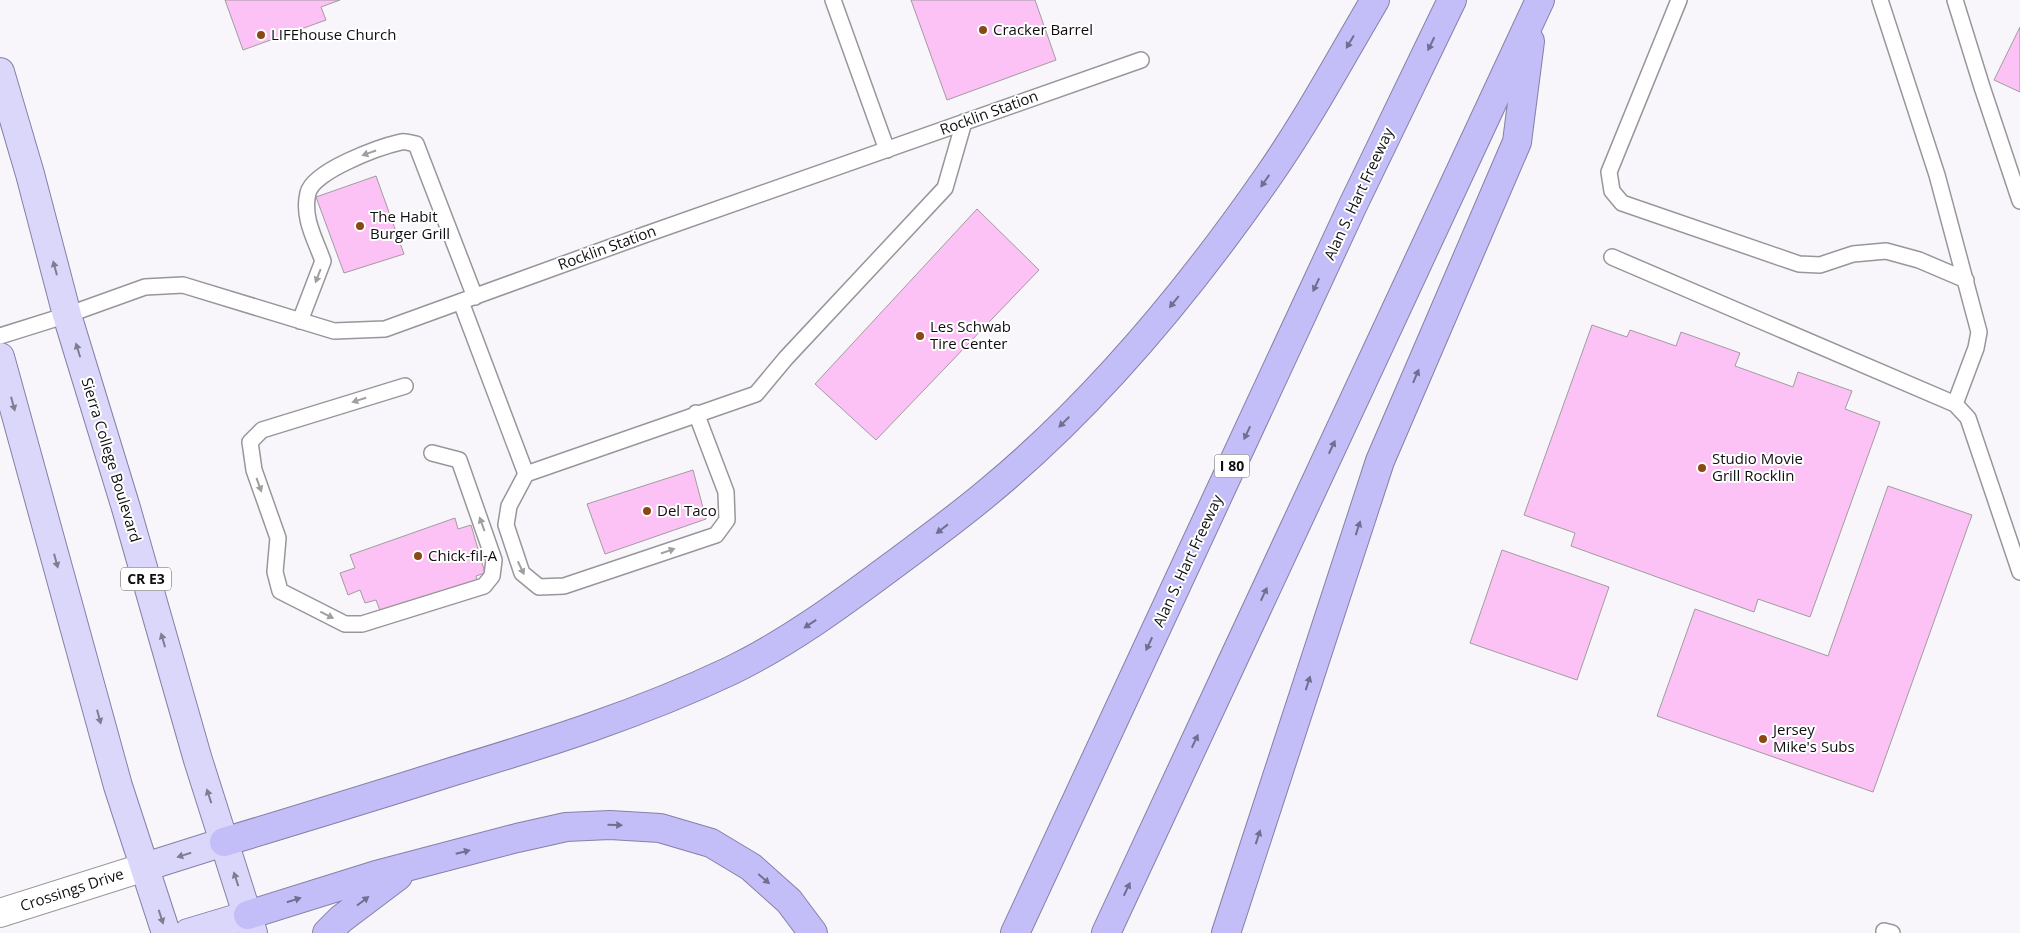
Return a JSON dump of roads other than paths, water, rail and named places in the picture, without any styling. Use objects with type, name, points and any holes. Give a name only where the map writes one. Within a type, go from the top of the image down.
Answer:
[{"type":"highway","points":[[224,842],[577,734],[659,703],[734,669],[796,633],[857,592],[923,543],[1002,480],[1087,399],[1162,317],[1205,265],[1269,176],[1375,0]]},
{"type":"highway","name":"Alan S. Hart Freeway","points":[[1015,933],[1348,216],[1452,0]]},
{"type":"highway","points":[[1106,933],[1536,8]]},
{"type":"highway","points":[[1226,933],[1380,461],[1517,142],[1536,8]]},
{"type":"highway","points":[[251,924],[416,864],[566,827],[610,825],[660,828],[711,843],[751,867],[790,901],[813,933]]},
{"type":"highway","points":[[327,933],[348,913],[416,864]]},
{"type":"main road","name":"Sierra College Boulevard","points":[[0,72],[30,174],[67,315],[126,508],[198,760],[251,924]]},
{"type":"main road","points":[[0,357],[118,786],[166,933]]},
{"type":"main road","points":[[145,867],[224,842]]},
{"type":"main road","points":[[188,933],[251,924]]},
{"type":"street","name":"Crossings Drive","points":[[0,913],[145,867]]},
{"type":"lane","points":[[833,0],[887,150]]},
{"type":"lane","points":[[1679,0],[1609,172],[1612,191],[1622,203],[1799,264],[1820,265],[1853,254],[1886,251],[1919,260],[1966,280]]},
{"type":"lane","points":[[1880,0],[1937,175],[1979,332],[1976,348],[1955,404]]},
{"type":"lane","points":[[1955,0],[2020,201]]},
{"type":"lane","name":"Rocklin Station","points":[[0,336],[67,315],[145,287],[183,285],[334,331],[385,329],[652,232],[1141,60]]},
{"type":"lane","points":[[696,414],[726,492],[728,520],[716,535],[564,586],[539,588],[522,573],[506,525],[510,506],[526,474],[696,414],[756,394],[786,358],[945,188],[964,122]]},
{"type":"lane","points":[[300,321],[323,260],[307,218],[308,192],[320,176],[347,161],[402,142],[416,144],[526,474]]},
{"type":"lane","points":[[1612,257],[1955,404],[1968,418],[2020,572]]},
{"type":"lane","points":[[405,386],[262,430],[250,442],[254,470],[278,538],[275,572],[280,591],[345,624],[362,624],[484,586],[492,576],[494,560],[459,460],[432,453]]},
{"type":"place","name":"Cracker Barrel","points":[[983,30]]},
{"type":"place","name":"LIFEhouse Church","points":[[261,35]]},
{"type":"place","name":"The Habit Burger Grill","points":[[360,226]]},
{"type":"place","name":"Les Schwab Tire Center","points":[[920,336]]},
{"type":"place","name":"Studio Movie Grill Rocklin","points":[[1702,468]]},
{"type":"place","name":"Del Taco","points":[[647,511]]},
{"type":"place","name":"Chick-fil-A","points":[[418,556]]},
{"type":"place","name":"Jersey Mike's Subs","points":[[1763,739]]}]
